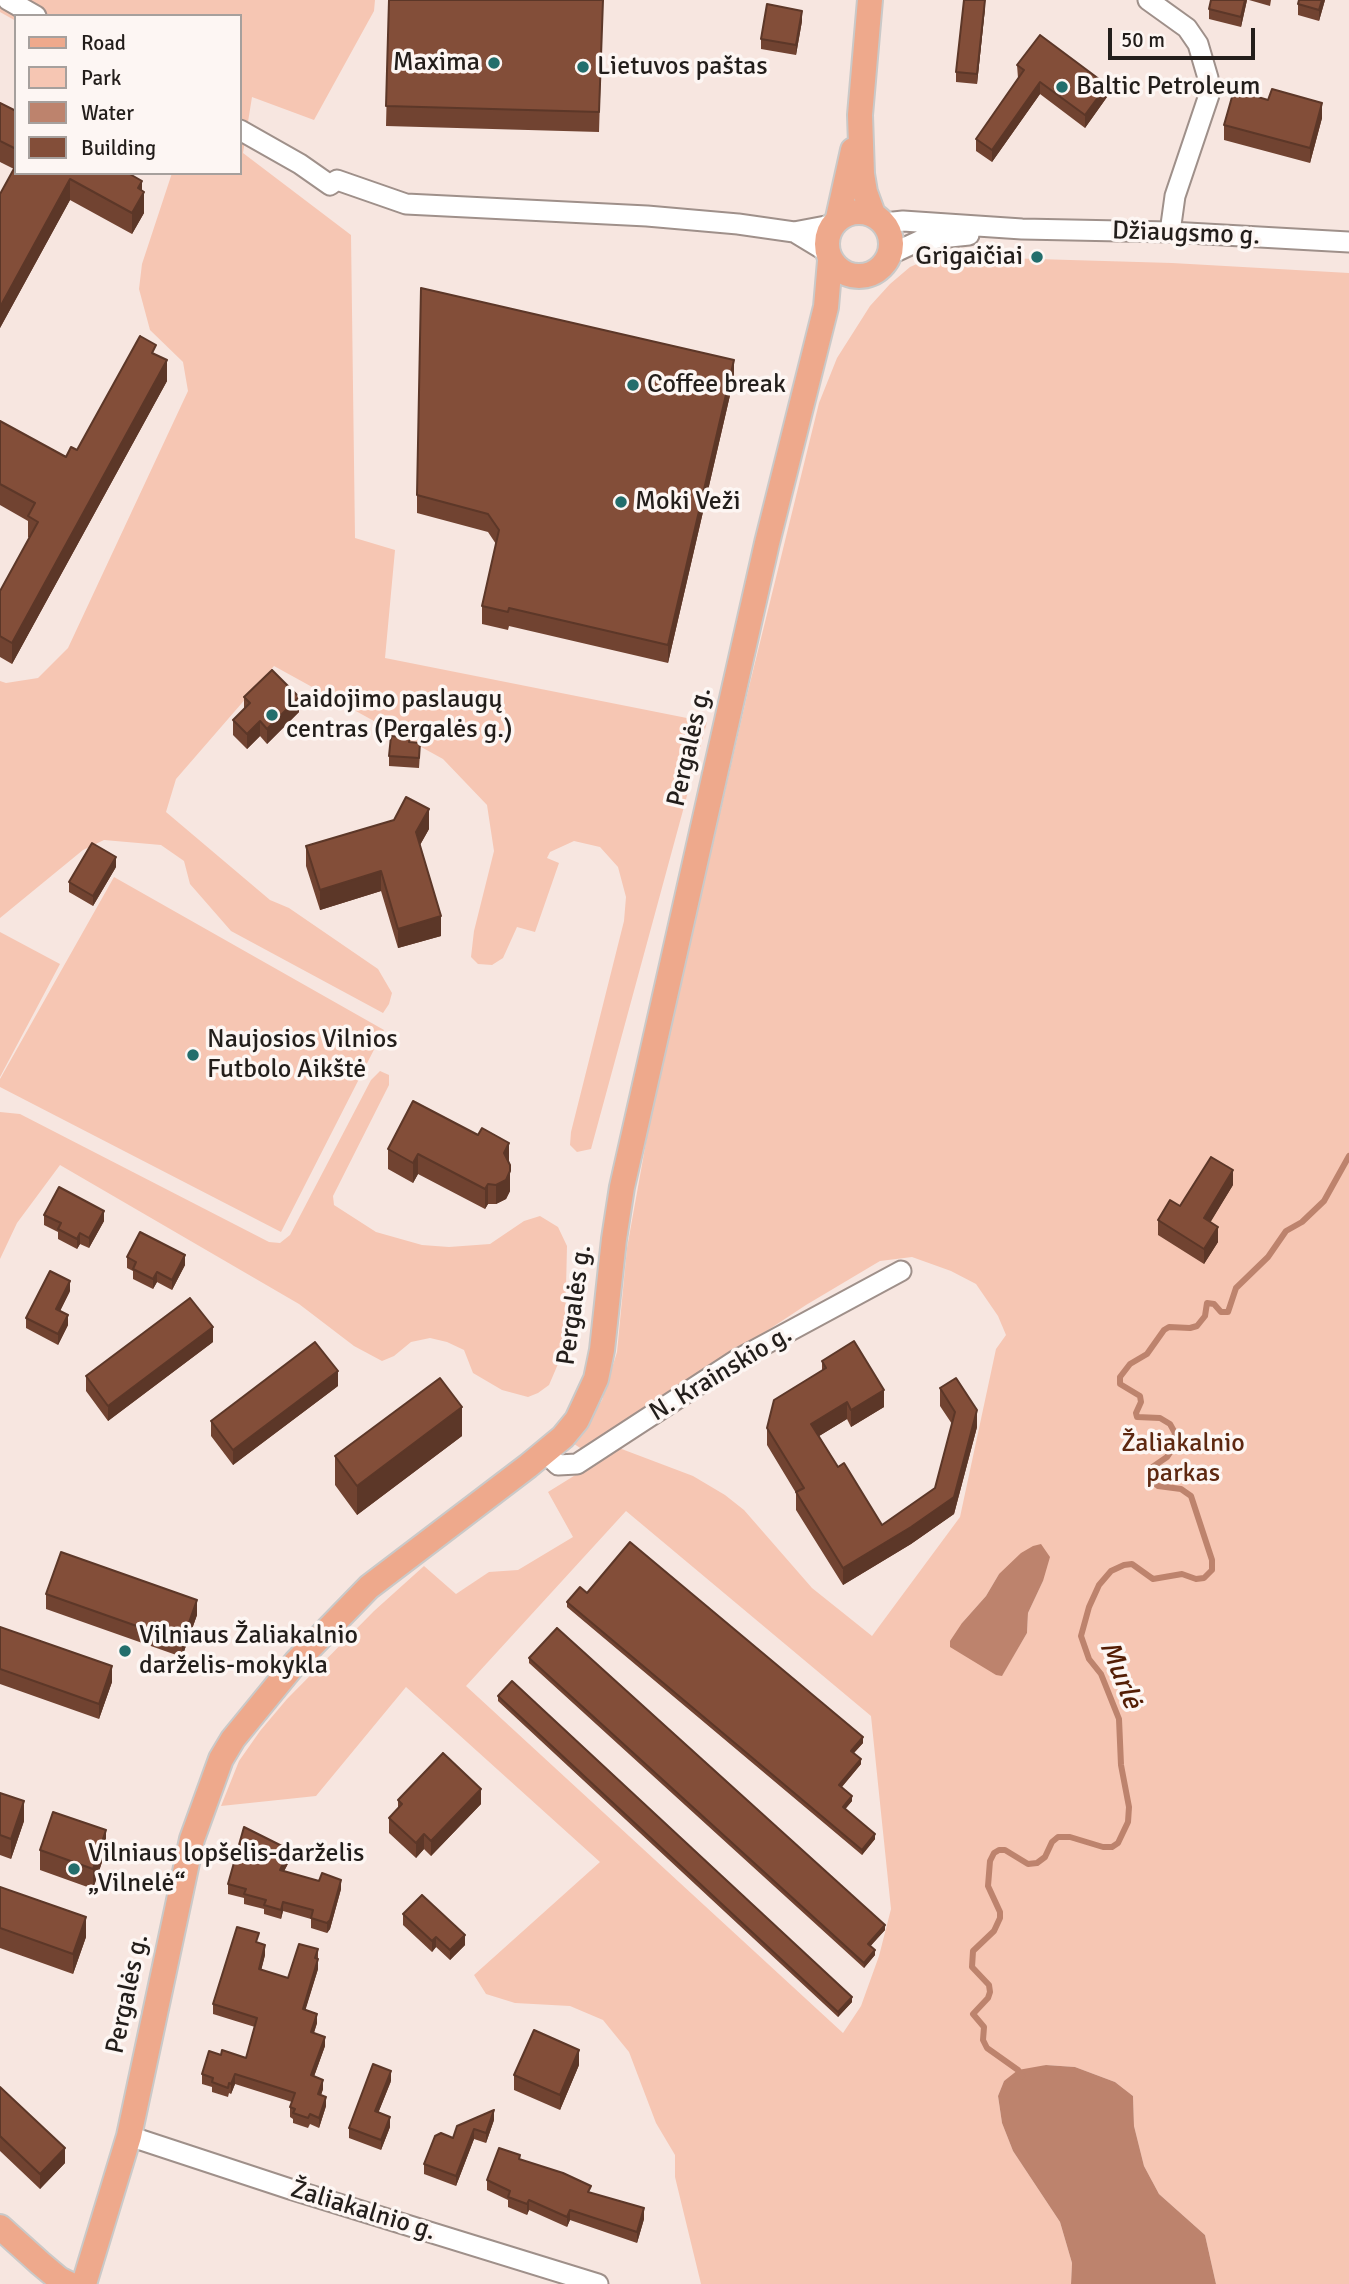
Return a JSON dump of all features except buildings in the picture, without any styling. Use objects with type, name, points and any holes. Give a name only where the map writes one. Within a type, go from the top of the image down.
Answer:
[{"type":"main road","points":[[860,115],[835,222],[827,234],[829,256],[844,273],[862,276],[879,270],[889,255],[891,243],[889,233],[878,219],[865,192],[862,174],[860,115],[870,0]]},
{"type":"main road","points":[[835,222],[855,211],[878,219]]},
{"type":"main road","name":"Pergalės g.","points":[[84,2284],[129,2136],[192,1839],[212,1779],[233,1739],[296,1662],[369,1587],[545,1453],[577,1420],[596,1379],[627,1162],[767,543],[826,307],[829,256]]},
{"type":"main road","name":"Pergalės g.","points":[[817,346],[835,310],[862,276]]},
{"type":"main road","points":[[0,2227],[49,2271],[69,2284]]},
{"type":"street","points":[[8,0],[32,14]]},
{"type":"street","points":[[1148,0],[1187,28],[1198,44],[1208,78],[1209,96],[1175,196],[1170,232]]},
{"type":"street","points":[[242,131],[300,164],[330,185],[337,180],[406,204],[647,216],[794,232],[835,222]]},
{"type":"street","name":"Džiaugsmo g.","points":[[878,219],[1023,229],[1170,232],[1349,242]]},
{"type":"street","name":"Džiaugsmo g.","points":[[889,255],[921,240],[1023,229]]},
{"type":"street","points":[[794,232],[829,256]]},
{"type":"street","name":"N. Krainskio g.","points":[[545,1453],[558,1465],[577,1464],[738,1359],[901,1271]]},
{"type":"street","name":"Žaliakalnio g.","points":[[129,2136],[598,2284]]},
{"type":"green space","points":[[0,0],[375,0],[374,11],[314,120],[252,97],[243,153],[351,235],[355,538],[395,550],[385,658],[707,722],[591,1149],[577,1152],[570,1145],[571,1132],[624,921],[626,897],[618,867],[600,847],[574,841],[550,852],[547,858],[559,863],[535,932],[517,927],[503,958],[492,965],[478,964],[471,957],[474,931],[494,851],[487,805],[443,759],[274,666],[176,779],[166,812],[270,900],[289,908],[378,969],[392,993],[383,1013],[231,931],[190,884],[184,861],[161,845],[104,840],[83,850],[0,918],[0,681],[6,683],[38,678],[68,648],[188,391],[183,362],[150,330],[139,289],[142,264],[171,175],[242,175],[242,14],[14,14],[14,20],[0,12]]},
{"type":"green space","name":"Žaliakalnio parkas","points":[[935,256],[1172,263],[1349,273],[1349,2284],[1216,2284],[1205,2235],[1159,2194],[1144,2166],[1134,2126],[1133,2096],[1115,2082],[1075,2067],[1046,2065],[1004,2081],[998,2096],[1002,2123],[1013,2151],[1060,2222],[1072,2263],[1071,2284],[701,2284],[675,2177],[675,2155],[656,2123],[629,2052],[603,2020],[570,2006],[515,2003],[486,1994],[474,1975],[600,1862],[406,1687],[316,1796],[221,1806],[239,1761],[287,1699],[374,1611],[424,1566],[456,1594],[489,1572],[518,1570],[573,1537],[548,1492],[619,1448],[693,1476],[725,1495],[744,1510],[812,1588],[872,1636],[960,1517],[996,1349],[1006,1335],[998,1316],[976,1284],[951,1271],[912,1257],[880,1261],[806,1305],[585,1451],[574,1444],[602,1400],[617,1352],[627,1248],[652,1109],[748,691],[819,403],[837,358],[870,306],[910,267]],"holes":[[[626,1511],[871,1716],[891,1909],[879,1956],[861,2006],[843,2033],[466,1686]],[[999,1574],[1043,1581],[1028,1613],[1027,1633],[1002,1675],[996,1675],[962,1623],[986,1596]]]},
{"type":"green space","name":"Naujosios Vilnios Futbolo Aikštė","points":[[114,877],[384,1030],[281,1232],[0,1087],[0,1079]]},
{"type":"green space","points":[[0,932],[60,964],[0,1077]]},
{"type":"green space","points":[[380,1071],[389,1075],[389,1085],[333,1196],[334,1205],[376,1232],[422,1245],[449,1247],[490,1244],[524,1221],[540,1216],[558,1227],[567,1246],[565,1331],[558,1364],[549,1385],[538,1393],[528,1397],[502,1390],[473,1373],[464,1350],[430,1338],[411,1342],[394,1356],[382,1361],[354,1346],[299,1304],[60,1165],[17,1223],[0,1259],[0,1112],[20,1114],[269,1242],[280,1243],[290,1235],[371,1080]]},
{"type":"water","points":[[1041,1544],[1050,1557],[1043,1581],[1028,1613],[1027,1633],[1002,1676],[996,1675],[950,1647],[950,1641],[986,1596],[999,1574],[1021,1553]]},
{"type":"water","points":[[1046,2065],[1075,2067],[1115,2082],[1133,2096],[1134,2126],[1144,2166],[1159,2194],[1205,2235],[1216,2284],[1071,2284],[1072,2263],[1060,2222],[1013,2151],[1002,2123],[998,2096],[1004,2081],[1018,2070]]},
{"type":"waterway","name":"Murlė","points":[[1022,2076],[1018,2070],[987,2048],[983,2040],[984,2027],[973,2014],[990,1992],[989,1985],[972,1967],[973,1951],[994,1931],[1000,1918],[1000,1912],[988,1886],[990,1861],[994,1853],[1005,1850],[1028,1864],[1037,1863],[1045,1857],[1052,1842],[1058,1837],[1070,1837],[1103,1847],[1112,1847],[1118,1843],[1128,1822],[1129,1807],[1121,1765],[1119,1719],[1101,1674],[1089,1659],[1081,1636],[1089,1607],[1099,1585],[1111,1571],[1124,1565],[1132,1564],[1153,1579],[1182,1574],[1196,1579],[1204,1578],[1212,1570],[1212,1560],[1191,1496],[1181,1489],[1158,1486],[1150,1479],[1148,1472],[1167,1457],[1175,1433],[1170,1424],[1160,1418],[1137,1417],[1140,1396],[1120,1384],[1120,1377],[1130,1364],[1147,1354],[1164,1330],[1169,1327],[1197,1326],[1205,1316],[1207,1303],[1214,1304],[1221,1312],[1228,1312],[1236,1288],[1268,1257],[1286,1231],[1302,1222],[1324,1201],[1349,1156]]},
{"type":"place","name":"Maxima","points":[[494,63]]},
{"type":"place","name":"Lietuvos paštas","points":[[583,67]]},
{"type":"place","name":"Baltic Petroleum","points":[[1062,87]]},
{"type":"place","name":"Grigaičiai","points":[[1037,257]]},
{"type":"place","name":"Coffee break","points":[[633,385]]},
{"type":"place","name":"Moki Veži","points":[[621,502]]},
{"type":"place","name":"Laidojimo paslaugų centras (Pergalės g.)","points":[[272,715]]},
{"type":"place","name":"Naujosios Vilnios Futbolo Aikštė","points":[[193,1055]]},
{"type":"place","name":"Vilniaus Žaliakalnio darželis-mokykla","points":[[125,1651]]},
{"type":"place","name":"Vilniaus lopšelis-darželis „Vilnelė“","points":[[74,1869]]}]
